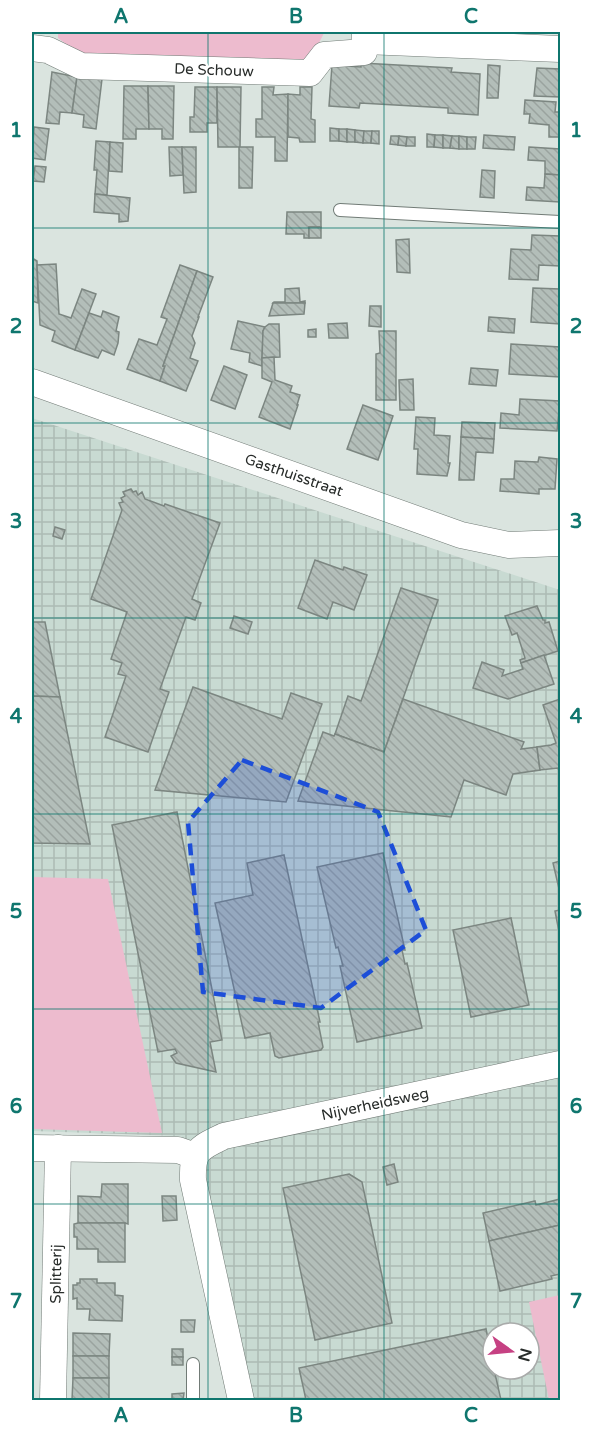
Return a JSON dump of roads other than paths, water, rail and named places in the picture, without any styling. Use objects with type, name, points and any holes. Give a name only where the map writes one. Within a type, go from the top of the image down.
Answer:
[{"type":"street","name":"De Schouw","points":[[42,43],[81,66],[310,73],[324,55],[364,52],[365,36],[561,49]]},
{"type":"street","name":"Gasthuisstraat","points":[[32,382],[460,535],[509,545],[561,543]]},
{"type":"street","name":"Nijverheidsweg","points":[[195,1156],[203,1146],[224,1136],[561,1064]]},
{"type":"street","points":[[32,1148],[177,1150],[195,1156],[192,1164],[193,1180],[241,1401]]},
{"type":"street","name":"Splitterij","points":[[53,1401],[58,1148]]},
{"type":"lane","points":[[340,210],[561,222]]},
{"type":"lane","points":[[193,1364],[193,1401]]}]
